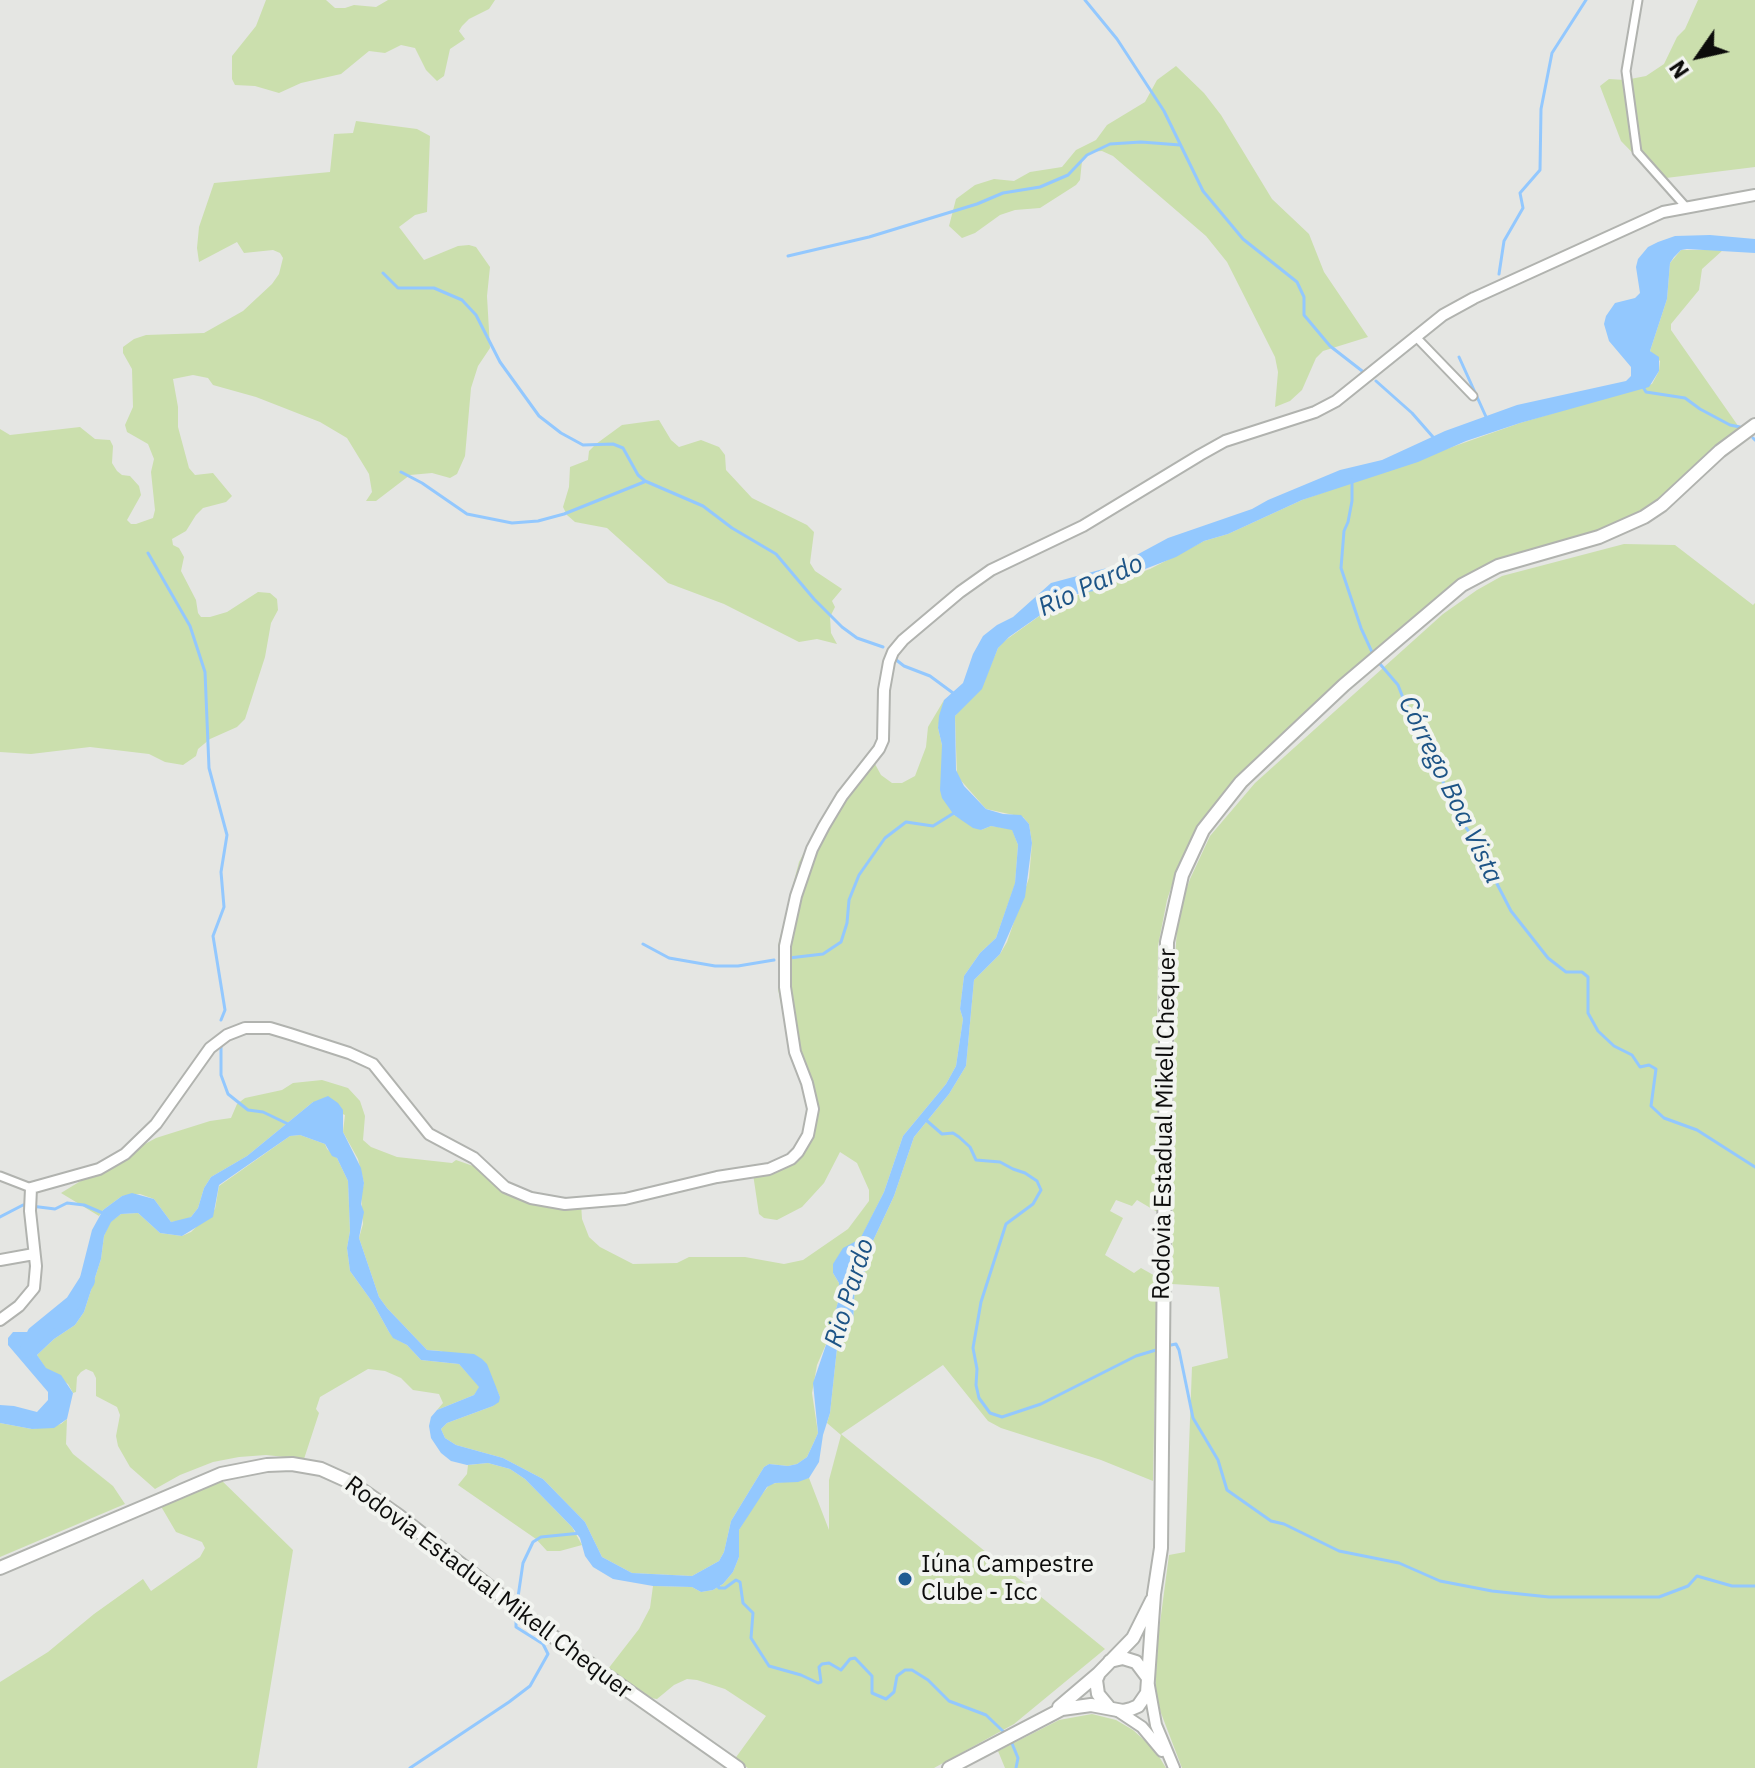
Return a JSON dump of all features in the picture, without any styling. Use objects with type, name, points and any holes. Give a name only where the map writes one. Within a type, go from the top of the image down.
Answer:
[{"type":"main road","name":"Rodovia Estadual Mikell Chequer","points":[[1154,1594],[1161,1548],[1165,964],[1170,921],[1187,859],[1215,812],[1241,782],[1344,685],[1444,598],[1498,566],[1599,537],[1644,517],[1755,425]]},
{"type":"main road","name":"Rodovia Estadual Mikell Chequer","points":[[0,1568],[221,1474],[267,1465],[292,1464],[321,1469],[352,1483],[399,1516],[573,1652],[738,1768]]},
{"type":"main road","points":[[1050,1714],[1099,1673],[1133,1638],[1154,1594]]},
{"type":"main road","points":[[949,1768],[970,1763],[986,1748],[1050,1714],[1077,1705],[1123,1711],[1138,1706],[1148,1682],[1154,1594]]},
{"type":"main road","points":[[1110,1661],[1123,1658],[1136,1662],[1148,1682]]},
{"type":"main road","points":[[1099,1673],[1096,1680],[1098,1694],[1111,1708]]},
{"type":"street","points":[[1638,0],[1626,71],[1637,152],[1686,207]]},
{"type":"street","points":[[30,1200],[125,1154],[156,1124],[210,1048],[227,1035],[257,1027],[349,1053],[373,1064],[429,1134],[474,1158],[505,1187],[531,1198],[565,1204],[625,1199],[717,1177],[769,1169],[791,1159],[808,1135],[813,1109],[795,1052],[785,987],[785,946],[796,896],[812,849],[842,796],[883,740],[884,690],[889,662],[897,646],[991,570],[1083,526],[1225,441],[1315,412],[1336,401],[1443,315],[1635,223],[1686,207],[1755,195]]},
{"type":"street","points":[[1415,336],[1473,396]]},
{"type":"street","points":[[0,1176],[30,1200],[34,1254],[34,1288],[19,1306],[0,1320]]},
{"type":"street","points":[[0,1260],[34,1254]]},
{"type":"street","points":[[1148,1682],[1156,1725],[1172,1765]]},
{"type":"street","points":[[1111,1708],[1142,1727],[1172,1765]]},
{"type":"green space","points":[[266,0],[326,0],[335,8],[345,8],[354,5],[376,7],[388,0],[495,0],[489,9],[462,26],[459,31],[465,39],[450,49],[444,76],[437,81],[426,70],[415,48],[401,45],[385,53],[369,51],[341,74],[301,83],[279,93],[255,86],[235,85],[232,79],[232,56],[256,26]]},
{"type":"green space","points":[[1698,0],[1755,0],[1755,167],[1658,179],[1621,141],[1600,86],[1609,79],[1646,76],[1664,64]]},
{"type":"green space","points":[[1176,66],[1221,115],[1272,199],[1309,234],[1324,272],[1368,337],[1323,351],[1316,358],[1302,390],[1290,401],[1275,407],[1278,372],[1275,357],[1227,262],[1206,236],[1113,156],[1102,151],[1090,152],[1082,161],[1080,180],[1076,185],[1040,208],[1000,215],[975,233],[962,238],[949,226],[956,199],[975,185],[994,179],[1014,181],[1030,172],[1062,167],[1076,150],[1096,140],[1107,125],[1145,102],[1157,80]]},
{"type":"green space","points":[[356,121],[417,129],[430,136],[427,212],[415,215],[399,227],[424,260],[458,246],[469,245],[476,247],[490,267],[487,296],[490,348],[478,366],[471,388],[465,456],[457,474],[450,478],[432,473],[410,475],[376,501],[366,501],[372,492],[369,474],[347,438],[320,422],[256,397],[213,385],[208,378],[193,375],[173,379],[178,427],[189,468],[195,475],[213,473],[232,496],[226,502],[203,508],[186,531],[172,539],[173,545],[184,557],[181,571],[196,600],[198,613],[201,617],[210,617],[227,612],[258,592],[270,593],[277,599],[278,610],[271,623],[265,657],[245,719],[237,727],[210,739],[198,749],[196,756],[183,765],[165,762],[149,754],[90,747],[31,754],[0,752],[0,429],[10,435],[80,427],[95,439],[110,440],[113,446],[112,463],[122,475],[130,476],[139,486],[141,495],[127,520],[136,524],[153,518],[151,472],[154,459],[148,444],[127,432],[125,425],[133,407],[132,369],[123,347],[146,335],[204,333],[243,311],[272,284],[279,274],[283,258],[273,250],[244,253],[237,242],[199,262],[199,227],[214,183],[330,172],[334,134],[353,133]]},
{"type":"green space","points":[[1681,250],[1723,250],[1702,269],[1699,290],[1671,324],[1671,330],[1741,430],[1642,517],[1471,578],[1204,820],[1179,864],[1167,900],[1158,946],[1159,1213],[1137,1200],[1132,1206],[1116,1200],[1110,1211],[1123,1218],[1105,1255],[1134,1273],[1141,1268],[1157,1277],[1153,1481],[988,1421],[943,1365],[841,1434],[1105,1649],[1014,1724],[934,1768],[748,1768],[734,1760],[766,1716],[725,1689],[697,1680],[687,1679],[674,1685],[657,1699],[643,1696],[608,1669],[639,1629],[650,1608],[653,1586],[692,1587],[701,1592],[723,1584],[733,1572],[739,1557],[739,1530],[770,1484],[809,1478],[829,1530],[829,1480],[841,1435],[827,1423],[837,1348],[853,1323],[855,1284],[869,1266],[872,1243],[894,1196],[914,1137],[949,1094],[966,1066],[974,980],[1000,954],[1007,942],[1029,878],[1032,843],[1029,824],[1023,817],[986,809],[957,776],[955,716],[985,679],[1003,642],[1059,602],[1150,569],[1204,541],[1228,534],[1302,500],[1520,423],[1652,384],[1660,361],[1650,351],[1667,299],[1670,263]]},
{"type":"green space","points":[[659,420],[679,447],[701,440],[719,447],[725,455],[726,470],[752,498],[807,525],[814,532],[810,563],[815,571],[842,589],[832,601],[835,607],[830,617],[831,633],[837,644],[817,639],[799,642],[724,604],[668,583],[607,528],[575,522],[567,515],[563,507],[569,487],[570,467],[588,460],[589,451],[622,425]]},
{"type":"green space","points":[[1624,544],[1675,545],[1753,605],[1755,603],[1755,1768],[1182,1768],[1155,1692],[1158,1638],[1169,1555],[1185,1552],[1192,1367],[1228,1358],[1219,1287],[1172,1284],[1175,959],[1178,913],[1190,879],[1210,836],[1255,783],[1443,614],[1502,576]]},
{"type":"green space","points":[[944,700],[938,728],[942,745],[942,771],[954,815],[981,830],[991,826],[1012,829],[1018,845],[1015,884],[996,938],[980,953],[964,976],[960,1009],[963,1019],[956,1066],[946,1084],[903,1136],[884,1192],[860,1240],[833,1273],[839,1283],[838,1302],[817,1365],[812,1393],[818,1433],[807,1457],[797,1464],[769,1464],[764,1467],[731,1521],[719,1561],[692,1576],[632,1573],[602,1557],[585,1522],[543,1479],[503,1458],[456,1445],[445,1438],[441,1429],[447,1423],[493,1406],[500,1397],[496,1388],[441,1351],[427,1350],[379,1297],[359,1238],[363,1224],[361,1196],[364,1183],[358,1159],[343,1132],[345,1115],[313,1102],[247,1156],[211,1177],[198,1208],[185,1220],[171,1222],[154,1199],[140,1194],[122,1196],[99,1216],[61,1193],[156,1138],[210,1121],[231,1118],[237,1104],[245,1098],[282,1090],[293,1083],[322,1080],[348,1088],[360,1101],[365,1116],[363,1140],[371,1147],[397,1157],[452,1163],[456,1160],[476,1167],[511,1194],[581,1203],[582,1219],[589,1237],[600,1247],[633,1264],[677,1263],[689,1257],[745,1257],[784,1264],[803,1260],[848,1229],[869,1201],[869,1190],[857,1163],[840,1152],[824,1183],[802,1207],[777,1220],[759,1214],[753,1174],[776,1164],[794,1150],[804,1134],[809,1112],[806,1088],[790,1051],[778,989],[778,946],[791,892],[799,862],[830,803],[870,755],[881,775],[892,783],[902,783],[915,776],[926,747],[928,727]]},
{"type":"green space","points":[[300,1135],[325,1144],[337,1158],[348,1181],[350,1231],[347,1248],[350,1271],[389,1332],[421,1360],[459,1364],[480,1387],[474,1395],[437,1410],[443,1403],[439,1394],[413,1390],[401,1378],[385,1371],[368,1369],[320,1397],[316,1409],[319,1413],[304,1459],[266,1455],[213,1462],[155,1489],[130,1467],[118,1446],[116,1436],[120,1415],[117,1407],[96,1396],[93,1372],[86,1369],[81,1372],[77,1377],[76,1392],[73,1393],[68,1384],[46,1369],[37,1355],[75,1325],[84,1312],[110,1222],[121,1214],[138,1213],[160,1233],[182,1236],[191,1232],[215,1209],[219,1186],[290,1136]]},
{"type":"green space","points":[[67,1419],[66,1444],[73,1454],[113,1486],[125,1504],[0,1557],[0,1423],[32,1429],[61,1424]]},
{"type":"green space","points":[[488,1463],[510,1469],[525,1479],[572,1527],[582,1545],[547,1551],[536,1539],[458,1485],[467,1474],[468,1465]]},
{"type":"green space","points":[[217,1476],[293,1550],[257,1768],[0,1768],[0,1682],[48,1652],[143,1579],[151,1591],[200,1557],[205,1548],[202,1542],[176,1532],[159,1503]]},
{"type":"green space","points":[[1092,1714],[1116,1720],[1133,1730],[1155,1750],[1166,1768],[1005,1768],[998,1751],[1059,1720]]},
{"type":"water","points":[[1675,236],[1755,239],[1755,253],[1687,249],[1674,257],[1670,263],[1667,299],[1650,351],[1659,357],[1659,371],[1649,387],[1520,423],[1466,441],[1418,462],[1302,500],[1228,534],[1204,541],[1102,590],[1080,593],[1059,602],[998,648],[982,689],[955,716],[956,770],[964,786],[986,809],[1021,815],[1029,824],[1032,843],[1025,897],[1000,954],[974,980],[966,1066],[949,1094],[914,1137],[894,1196],[872,1243],[869,1266],[855,1284],[853,1323],[837,1348],[830,1413],[819,1462],[809,1478],[767,1487],[739,1530],[739,1557],[733,1572],[723,1584],[701,1592],[692,1587],[653,1586],[613,1579],[593,1567],[572,1527],[525,1479],[510,1469],[488,1463],[467,1465],[451,1461],[441,1453],[431,1438],[431,1417],[437,1410],[474,1395],[479,1387],[459,1364],[421,1360],[407,1345],[393,1338],[350,1271],[347,1248],[350,1231],[348,1181],[337,1158],[332,1156],[325,1144],[300,1135],[290,1136],[219,1185],[213,1217],[182,1236],[160,1233],[138,1213],[121,1214],[111,1222],[104,1236],[101,1259],[84,1312],[75,1325],[37,1355],[46,1368],[61,1375],[73,1393],[67,1419],[54,1428],[32,1429],[0,1423],[0,1405],[37,1412],[48,1400],[48,1392],[8,1345],[8,1338],[13,1332],[38,1332],[48,1328],[72,1309],[92,1230],[103,1210],[122,1196],[132,1193],[154,1199],[171,1222],[191,1217],[211,1177],[247,1156],[313,1102],[328,1096],[343,1110],[343,1132],[361,1168],[364,1183],[361,1204],[364,1212],[359,1238],[379,1297],[427,1350],[474,1354],[482,1359],[500,1397],[493,1406],[447,1423],[441,1429],[445,1438],[456,1445],[503,1458],[543,1479],[585,1522],[602,1557],[632,1573],[692,1576],[719,1561],[731,1521],[764,1467],[769,1464],[797,1464],[807,1457],[818,1433],[813,1383],[838,1302],[839,1283],[833,1273],[833,1264],[843,1248],[860,1239],[884,1192],[903,1136],[946,1084],[956,1066],[963,1019],[960,1009],[964,976],[980,953],[996,938],[1015,883],[1018,845],[1012,830],[991,826],[981,830],[973,828],[954,815],[940,790],[942,745],[939,716],[944,700],[963,683],[983,636],[1013,617],[1051,583],[1118,565],[1168,538],[1252,509],[1340,470],[1382,460],[1445,431],[1517,405],[1626,381],[1631,376],[1631,367],[1609,341],[1604,324],[1615,303],[1635,298],[1640,293],[1636,267],[1638,259],[1648,247]]},
{"type":"waterway","points":[[1085,0],[1117,39],[1164,111],[1203,191],[1243,239],[1297,282],[1304,297],[1304,315],[1330,346],[1366,374]]},
{"type":"waterway","points":[[1499,274],[1504,241],[1523,208],[1520,193],[1540,170],[1541,109],[1552,53],[1586,0]]},
{"type":"waterway","points":[[788,256],[869,237],[1003,193],[1040,187],[1068,175],[1087,155],[1110,144],[1141,142],[1180,145]]},
{"type":"waterway","points":[[383,273],[398,288],[434,288],[462,300],[476,315],[500,362],[539,416],[583,445],[613,444],[623,448],[638,475],[645,481],[703,506],[732,528],[776,554],[842,627],[857,638],[883,647]]},
{"type":"waterway","points":[[1459,357],[1487,419]]},
{"type":"waterway","points":[[1376,381],[1412,413],[1433,437]]},
{"type":"waterway","points":[[1643,387],[1646,392],[1685,398],[1730,425],[1740,427]]},
{"type":"waterway","points":[[401,472],[467,514],[512,523],[538,521],[564,514],[644,482]]},
{"type":"waterway","name":"Córrego Boa Vista","points":[[1352,480],[1352,501],[1344,531],[1341,568],[1372,652]]},
{"type":"waterway","points":[[148,553],[190,626],[205,672],[209,768],[227,835],[221,872],[224,907],[213,936],[225,1010],[221,1020]]},
{"type":"waterway","points":[[895,659],[930,676],[953,693]]},
{"type":"waterway","name":"Córrego Boa Vista","points":[[1380,664],[1398,685],[1405,703],[1429,741],[1451,805],[1475,841],[1511,911],[1548,958],[1566,972],[1582,972],[1588,977],[1588,1013],[1598,1031],[1614,1046],[1632,1055],[1640,1067],[1649,1065],[1656,1069],[1651,1106],[1664,1118],[1697,1130],[1755,1167]]},
{"type":"waterway","points":[[789,958],[823,954],[841,942],[849,900],[859,875],[885,838],[906,822],[933,826],[954,813]]},
{"type":"waterway","points":[[643,944],[669,958],[715,966],[774,960]]},
{"type":"waterway","points":[[221,1044],[221,1075],[228,1094],[248,1110],[263,1112],[288,1124]]},
{"type":"waterway","points":[[926,1120],[942,1134],[953,1133],[959,1137],[970,1147],[976,1160],[1000,1162],[1025,1173],[1037,1181],[1041,1190],[1033,1204],[1006,1224],[981,1302],[973,1348],[979,1398],[990,1413],[1002,1417],[1041,1404],[1136,1356],[1156,1350]]},
{"type":"waterway","points":[[0,1217],[23,1205],[55,1209],[67,1203],[84,1205],[105,1214]]},
{"type":"waterway","name":"Rio Pardo","points":[[28,1350],[35,1334],[73,1303],[87,1281]]},
{"type":"waterway","points":[[1171,1345],[1176,1344],[1179,1350],[1193,1418],[1218,1460],[1227,1490],[1271,1521],[1284,1524],[1339,1551],[1399,1563],[1440,1581],[1549,1597],[1659,1597],[1688,1586],[1697,1576],[1732,1586],[1755,1586]]},
{"type":"waterway","points":[[518,1597],[523,1563],[533,1542],[541,1537],[581,1533]]},
{"type":"waterway","points":[[717,1584],[719,1588],[725,1588],[736,1580],[740,1582],[743,1603],[753,1613],[751,1638],[769,1666],[818,1683],[821,1682],[819,1667],[822,1664],[829,1663],[841,1670],[850,1659],[855,1658],[872,1676],[872,1693],[886,1699],[894,1692],[897,1676],[905,1670],[912,1670],[928,1680],[949,1701],[986,1715],[1007,1735]]},
{"type":"waterway","points":[[410,1768],[530,1686],[548,1654],[543,1644],[516,1627],[516,1614]]},
{"type":"waterway","points":[[1011,1741],[1018,1758],[1016,1768]]},
{"type":"place","name":"Iúna Campestre Clube - Icc","points":[[905,1579]]}]
